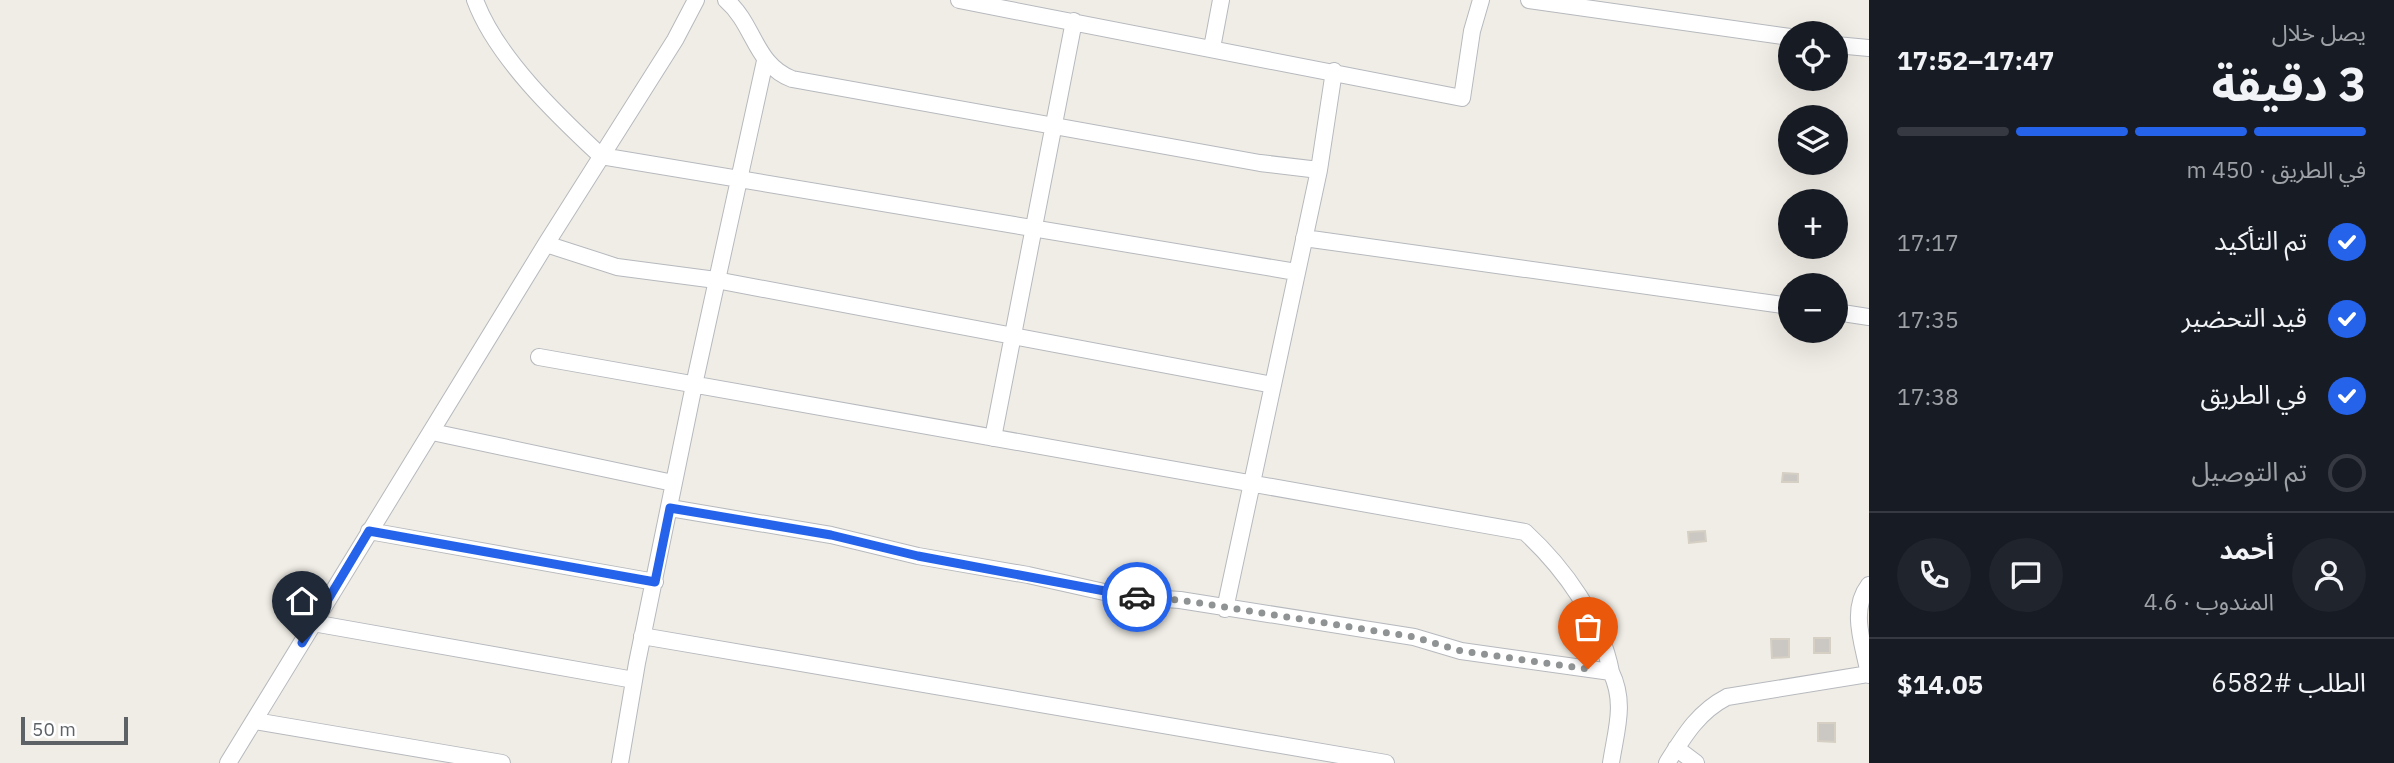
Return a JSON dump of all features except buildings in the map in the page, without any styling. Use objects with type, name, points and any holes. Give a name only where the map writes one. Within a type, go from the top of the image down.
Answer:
[{"type":"street","points":[[475,0],[502,48],[566,124],[601,156],[1296,272]]},
{"type":"street","points":[[228,763],[696,0]]},
{"type":"street","points":[[726,0],[737,9],[765,61],[777,73],[792,79],[1260,163],[1318,170]]},
{"type":"street","points":[[959,0],[989,3],[1462,98],[1472,31],[1481,0]]},
{"type":"street","points":[[1212,48],[1221,0]]},
{"type":"street","points":[[1530,0],[1778,35]]},
{"type":"street","points":[[993,438],[1074,21]]},
{"type":"street","points":[[1848,46],[1869,48]]},
{"type":"street","points":[[620,763],[673,483],[716,280],[741,181],[765,61]]},
{"type":"street","points":[[1225,609],[1318,170],[1334,71]]},
{"type":"street","points":[[1304,238],[1778,304]]},
{"type":"street","points":[[545,244],[617,267],[716,280],[1273,385]]},
{"type":"street","points":[[1848,314],[1869,317]]},
{"type":"street","points":[[539,357],[1525,532],[1557,561],[1606,646],[1611,672],[1619,690],[1620,712],[1611,763]]},
{"type":"street","points":[[432,432],[673,483]]},
{"type":"street","points":[[670,508],[840,537],[918,556],[1028,575],[1122,596],[1180,600],[1414,637],[1461,651],[1611,672]]},
{"type":"street","points":[[369,531],[655,582]]},
{"type":"street","points":[[1667,763],[1691,726],[1709,706],[1727,697],[1869,674],[1858,615],[1867,590]]},
{"type":"street","points":[[313,623],[634,680]]},
{"type":"street","points":[[642,636],[1386,763]]},
{"type":"street","points":[[256,721],[502,763]]},
{"type":"street","points":[[1676,748],[1696,763]]},
{"type":"way so far","points":[[1137,597],[1180,600],[1414,637],[1461,651],[1588,669]]},
{"type":"route","points":[[302,643],[369,531],[655,582],[670,508],[794,531],[831,535],[918,556],[1137,597]]}]
